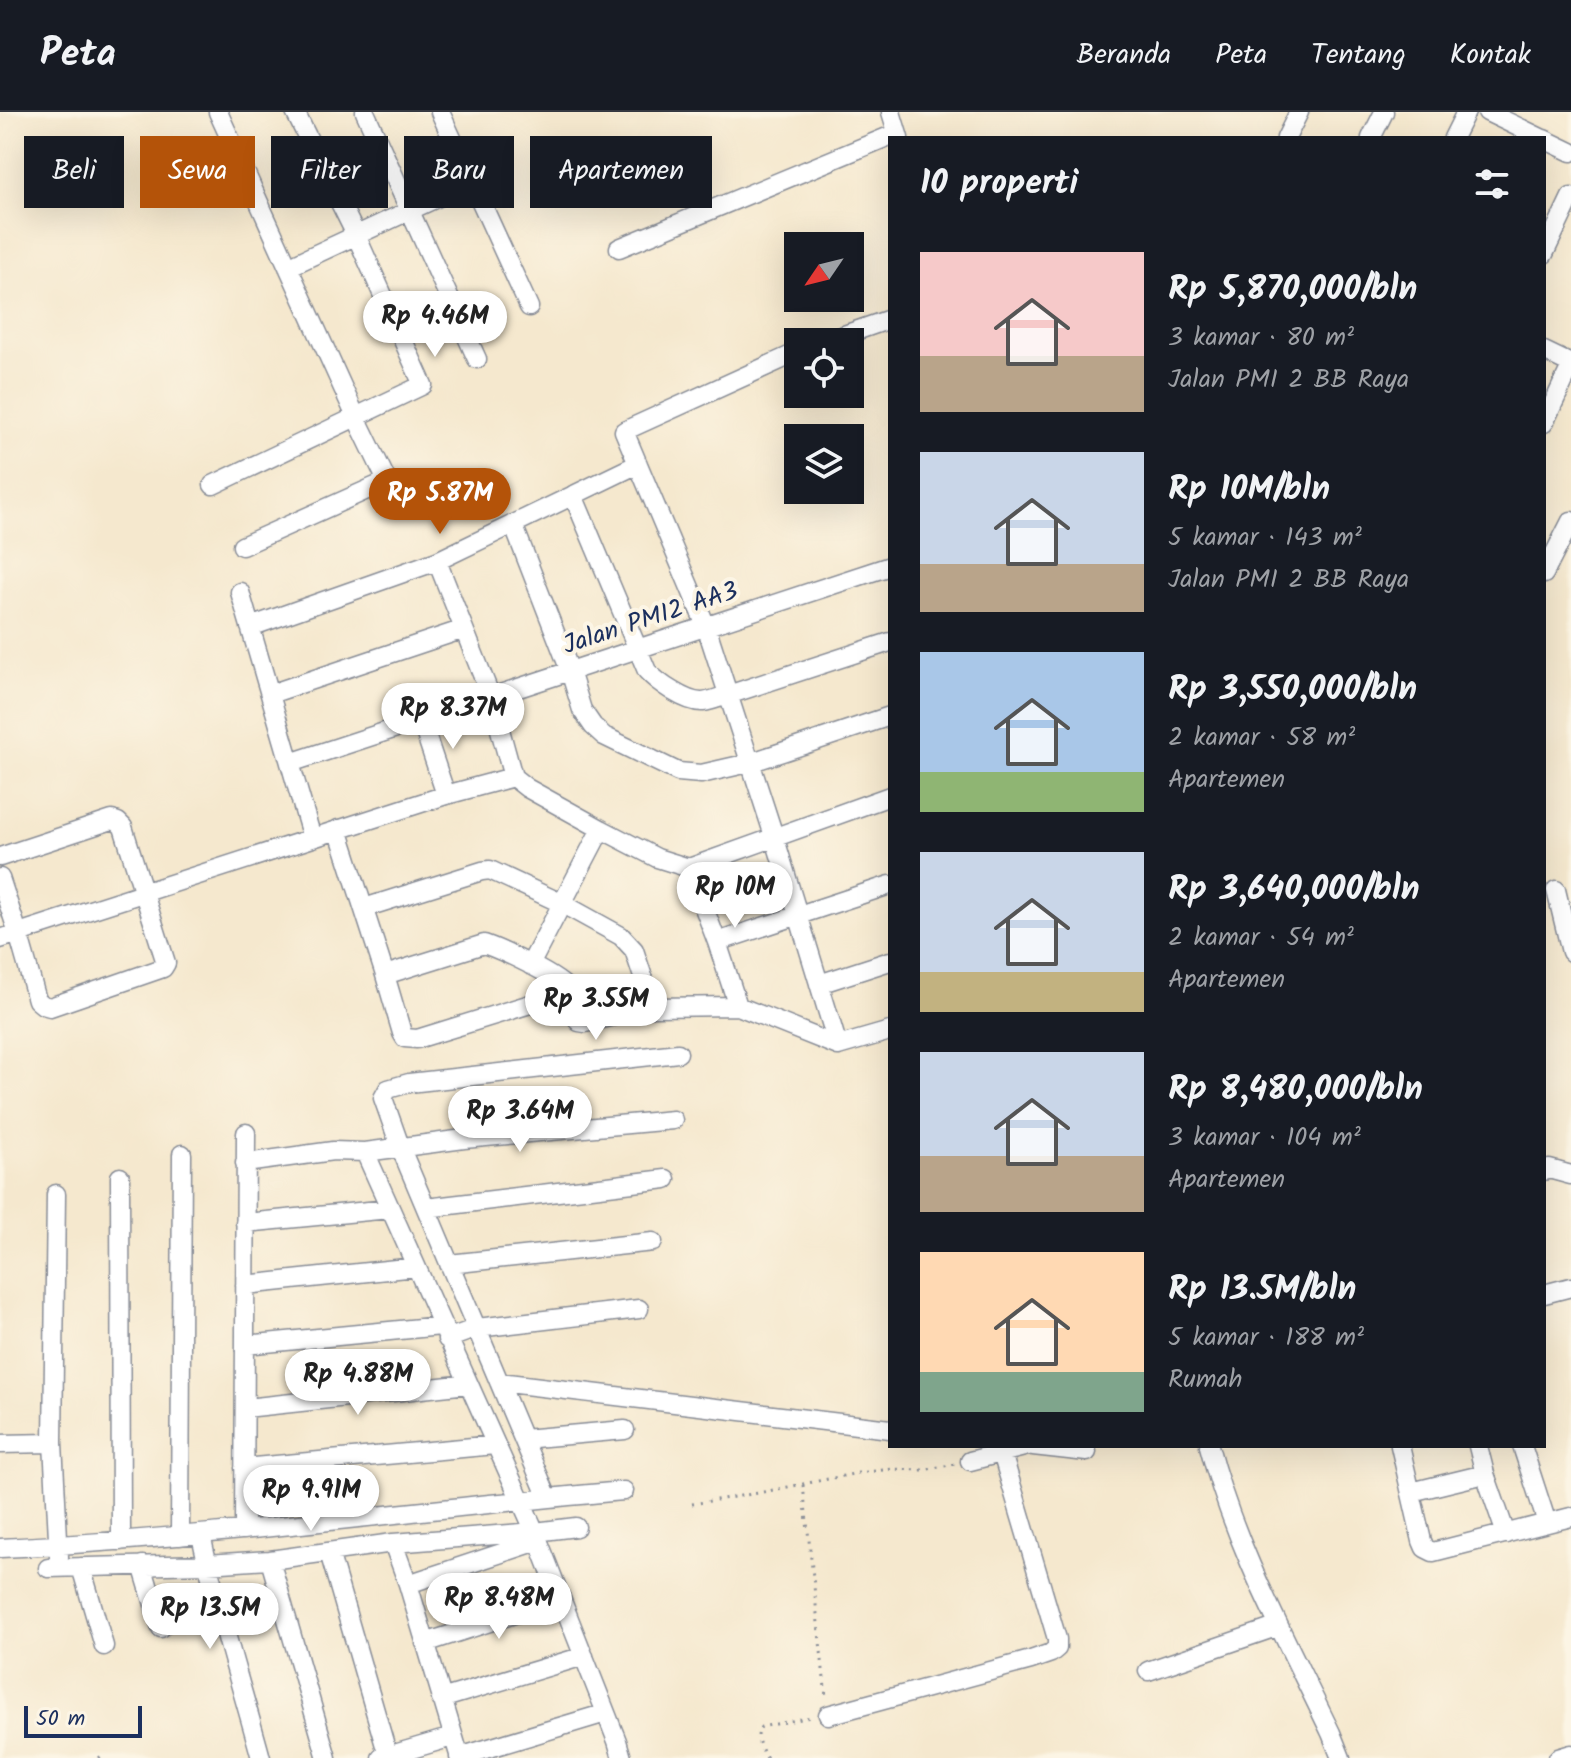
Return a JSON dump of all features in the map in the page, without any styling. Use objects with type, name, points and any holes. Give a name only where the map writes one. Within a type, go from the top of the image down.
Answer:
[{"type":"street","points":[[218,112],[387,481],[242,546]]},
{"type":"street","points":[[213,485],[423,385],[356,235],[295,112]]},
{"type":"street","points":[[365,112],[477,359]]},
{"type":"street","points":[[440,112],[451,136]]},
{"type":"street","points":[[891,112],[898,135]]},
{"type":"street","points":[[1287,136],[1299,112]]},
{"type":"street","points":[[1372,136],[1384,112]]},
{"type":"street","points":[[1454,136],[1466,112]]},
{"type":"street","points":[[1487,112],[1534,136]]},
{"type":"street","points":[[619,248],[888,139]]},
{"type":"street","points":[[1546,141],[1571,152]]},
{"type":"street","points":[[1546,250],[1571,197]]},
{"type":"street","points":[[288,267],[416,208]]},
{"type":"street","points":[[483,208],[529,307]]},
{"type":"street","points":[[864,328],[888,320]]},
{"type":"street","points":[[1546,352],[1571,365],[1546,419]]},
{"type":"street","points":[[784,358],[624,431],[706,626],[838,1046]]},
{"type":"street","points":[[250,627],[437,561],[638,464]]},
{"type":"street","points":[[573,495],[647,671],[656,681],[691,700],[702,702],[728,695],[888,643]]},
{"type":"street","points":[[1546,570],[1571,521]]},
{"type":"street","points":[[513,524],[582,710],[604,736],[678,772],[701,774],[749,763],[888,717]]},
{"type":"street","points":[[437,561],[491,697],[513,777],[601,829],[657,858],[689,868],[888,797]]},
{"type":"street","name":"Jalan PMI2 AA3","points":[[290,763],[888,567]]},
{"type":"street","points":[[240,592],[312,838]]},
{"type":"street","points":[[270,694],[464,629]]},
{"type":"street","points":[[421,720],[446,795]]},
{"type":"street","points":[[0,939],[338,829],[513,777]]},
{"type":"street","points":[[0,857],[112,820],[118,822],[123,827],[166,963],[163,968],[50,1007],[43,1005],[37,1000],[0,878]]},
{"type":"street","points":[[338,829],[405,1038],[411,1040],[433,1035],[569,992]]},
{"type":"street","points":[[530,965],[601,829]]},
{"type":"street","points":[[689,868],[738,1006]]},
{"type":"street","points":[[364,908],[490,870],[563,904],[629,942],[653,1007]]},
{"type":"street","points":[[717,942],[888,886]]},
{"type":"street","points":[[1557,889],[1571,952]]},
{"type":"street","points":[[385,975],[484,944],[563,984],[569,992],[579,1022],[653,1007],[738,1006],[838,1046],[888,1032]]},
{"type":"street","points":[[819,984],[888,962]]},
{"type":"street","points":[[548,1498],[401,1149],[383,1098],[388,1089],[409,1083],[678,1053]]},
{"type":"street","points":[[245,1163],[333,1151],[401,1149],[464,1139],[673,1120]]},
{"type":"street","points":[[244,1530],[246,1133]]},
{"type":"street","points":[[365,1152],[536,1536],[622,1758]]},
{"type":"street","points":[[180,1536],[182,1154]]},
{"type":"street","points":[[1547,1170],[1571,1164]]},
{"type":"street","points":[[1547,1170],[1571,1175]]},
{"type":"street","points":[[120,1177],[121,1541]]},
{"type":"street","points":[[426,1208],[666,1179]]},
{"type":"street","points":[[56,1194],[53,1443],[57,1545],[54,1567],[270,1560],[393,1543],[536,1536]]},
{"type":"street","points":[[245,1223],[389,1209]]},
{"type":"street","points":[[449,1264],[653,1242]]},
{"type":"street","points":[[245,1285],[415,1267]]},
{"type":"street","points":[[1546,1293],[1571,1287]]},
{"type":"street","points":[[245,1345],[444,1332],[639,1309]]},
{"type":"street","points":[[499,1382],[888,1429]]},
{"type":"street","points":[[245,1408],[468,1384]]},
{"type":"street","points":[[523,1439],[625,1430]]},
{"type":"street","points":[[0,1444],[53,1443]]},
{"type":"street","points":[[244,1468],[495,1445]]},
{"type":"street","points":[[1050,1448],[1087,1452]]},
{"type":"street","points":[[1210,1448],[1234,1521],[1341,1758]]},
{"type":"street","points":[[1400,1448],[1422,1541],[1425,1548],[1433,1552],[1571,1517]]},
{"type":"street","points":[[1478,1448],[1506,1534]]},
{"type":"street","points":[[1523,1448],[1547,1523]]},
{"type":"street","points":[[828,1715],[1031,1660],[1057,1648],[1057,1639],[1002,1450],[970,1461]]},
{"type":"street","points":[[1411,1492],[1485,1474]]},
{"type":"street","points":[[0,1548],[201,1535],[624,1491]]},
{"type":"street","points":[[408,1584],[536,1536],[576,1527]]},
{"type":"street","points":[[201,1535],[213,1592],[261,1758]]},
{"type":"street","points":[[393,1543],[459,1757],[606,1713]]},
{"type":"street","points":[[329,1552],[385,1757],[452,1737]]},
{"type":"street","points":[[270,1560],[327,1758]]},
{"type":"street","points":[[142,1565],[161,1628]]},
{"type":"street","points":[[81,1567],[104,1646]]},
{"type":"street","points":[[425,1643],[561,1599]]},
{"type":"street","points":[[1148,1671],[1279,1626]]},
{"type":"street","points":[[441,1699],[584,1656]]},
{"type":"street","points":[[1558,1758],[1571,1754]]},
{"type":"path","points":[[692,1504],[858,1473],[892,1469],[923,1470],[970,1461]]},
{"type":"path","points":[[767,1758],[757,1740],[761,1727],[828,1715],[803,1485]]},
{"type":"path","points":[[99,1758],[104,1754]]}]
